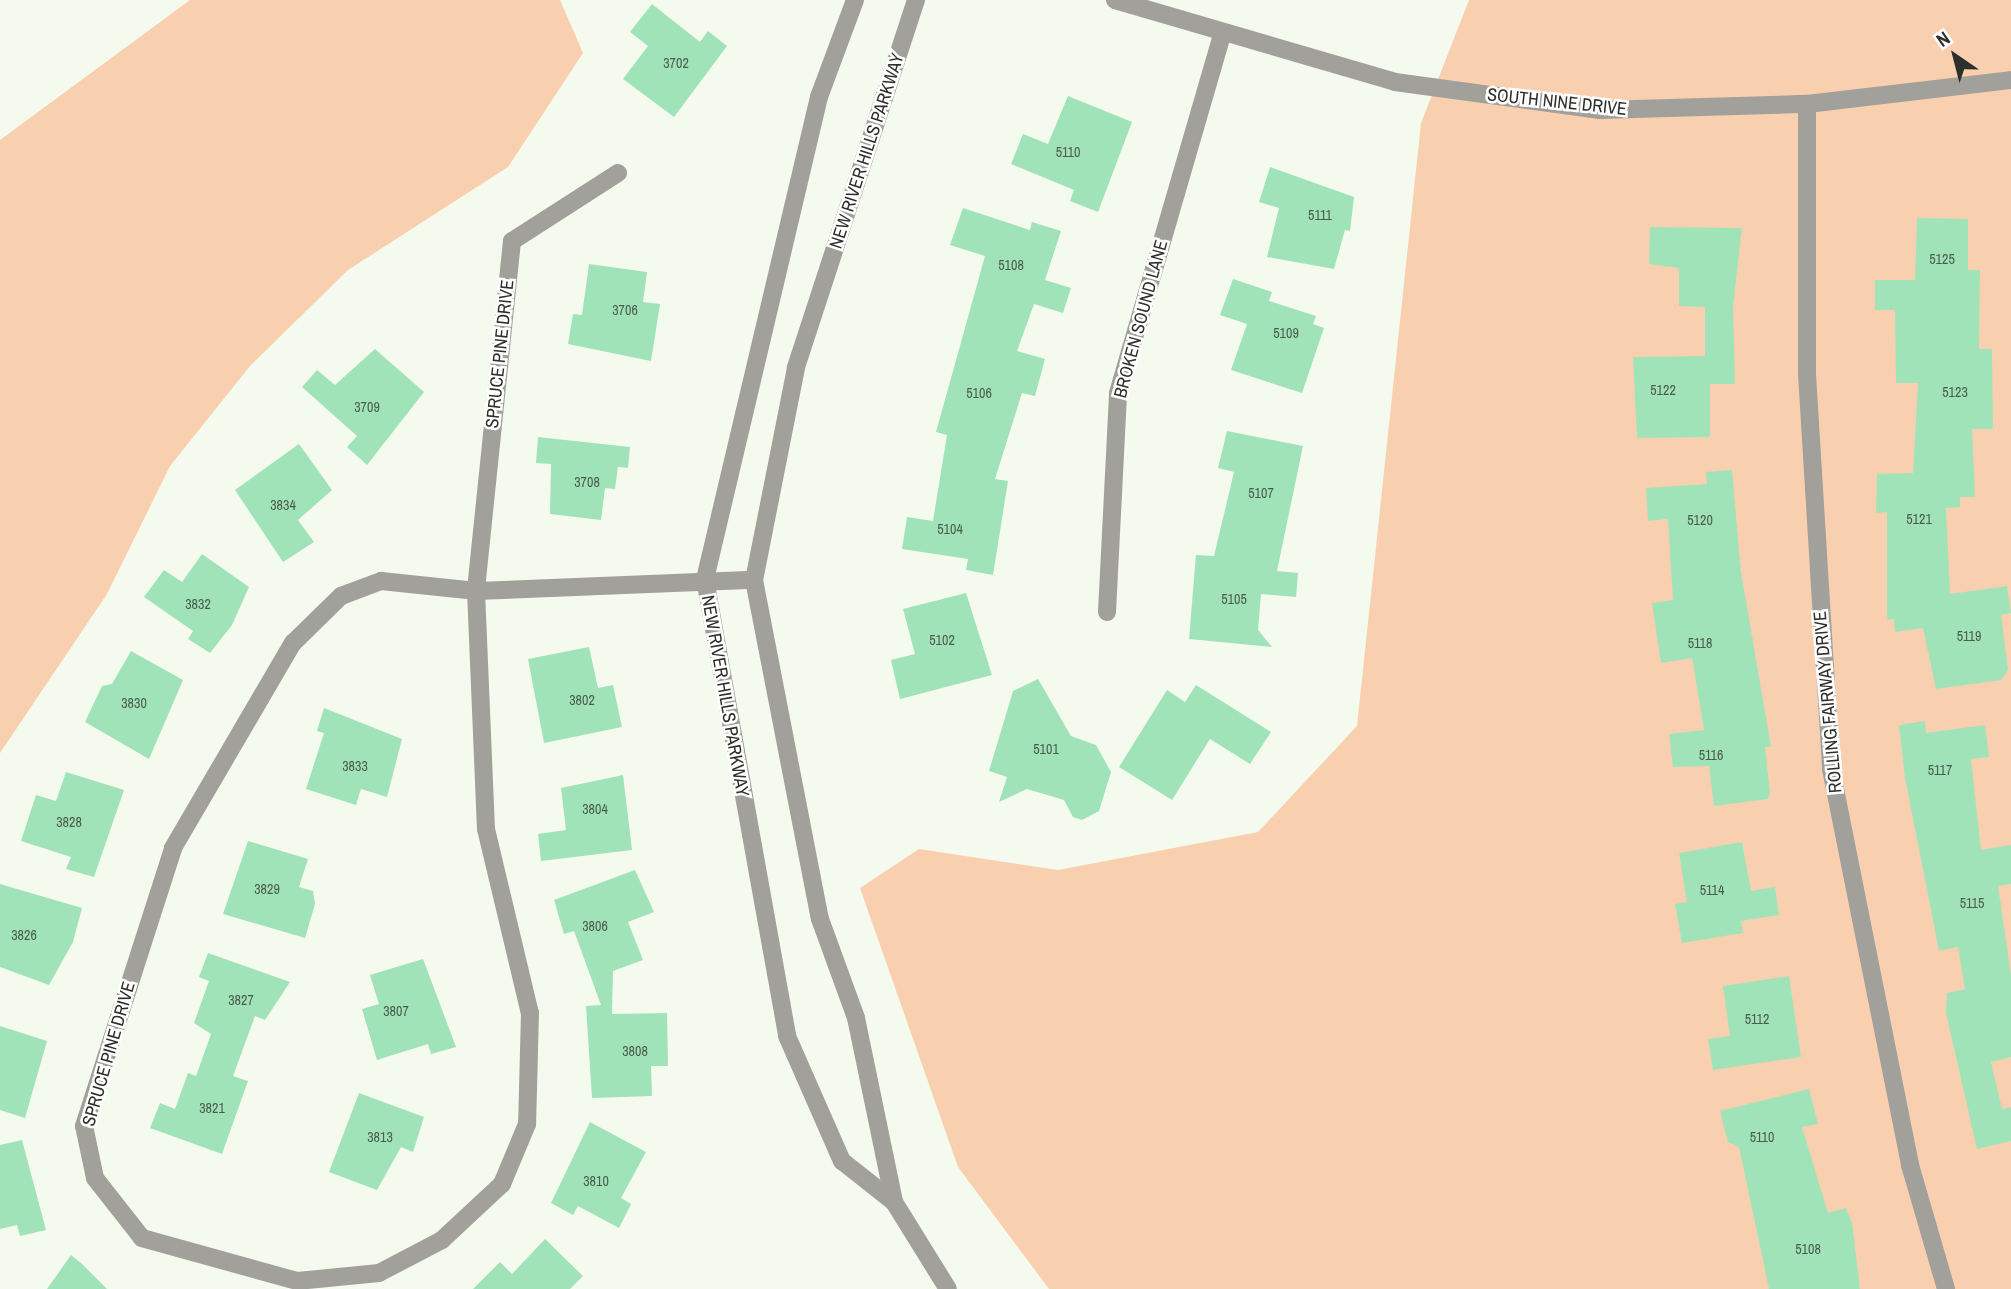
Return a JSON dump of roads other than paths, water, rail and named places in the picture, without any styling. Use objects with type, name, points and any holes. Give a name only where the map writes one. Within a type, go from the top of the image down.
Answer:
[{"type":"street","name":"NEW RIVER HILLS PARKWAY","points":[[855,0],[819,97],[705,579],[787,1036],[842,1161],[894,1202],[948,1289]]},
{"type":"street","name":"NEW RIVER HILLS PARKWAY","points":[[894,1202],[856,1018],[820,919],[754,580],[796,368],[916,0]]},
{"type":"street","name":"SOUTH NINE DRIVE","points":[[1115,0],[1222,34],[1395,82],[1600,110],[1807,104],[2011,80]]},
{"type":"street","name":"BROKEN SOUND LANE","points":[[1107,612],[1118,393],[1222,34]]},
{"type":"street","name":"ROLLING FAIRWAY DRIVE","points":[[1807,104],[1807,373],[1831,769],[1907,1152],[1946,1289]]},
{"type":"street","name":"SPRUCE PINE DRIVE","points":[[618,173],[512,241],[476,591],[486,829],[530,1013],[527,1124],[502,1184],[442,1240],[379,1273],[297,1282],[142,1238],[95,1178],[84,1126],[173,848],[293,643],[341,596],[382,581],[476,591],[705,579],[754,580]]}]
